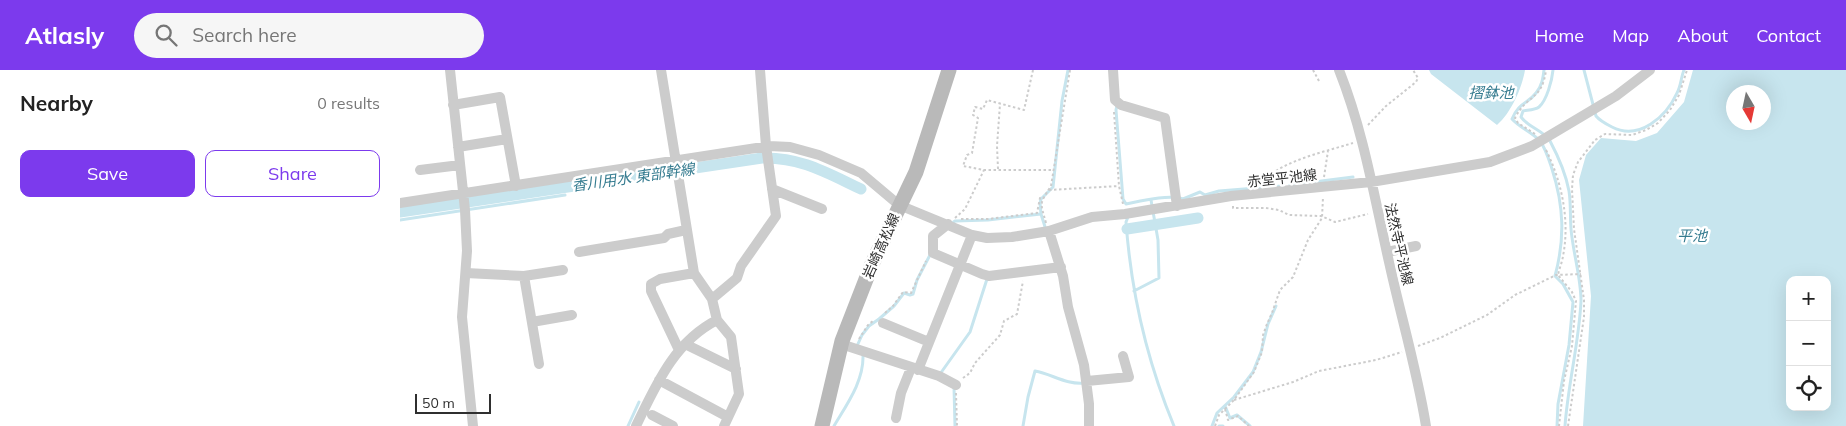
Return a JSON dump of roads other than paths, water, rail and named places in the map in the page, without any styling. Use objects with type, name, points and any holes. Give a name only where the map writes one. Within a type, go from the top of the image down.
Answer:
[{"type":"main road","name":"岩崎高松線","points":[[822,426],[848,347],[858,296],[916,172],[949,70]]},
{"type":"street","points":[[450,70],[468,251],[462,317],[473,426]]},
{"type":"street","points":[[659,380],[726,422],[739,394],[731,337],[716,320],[712,299],[694,273],[661,70]]},
{"type":"street","points":[[712,299],[737,278],[740,266],[776,216],[767,153],[760,70]]},
{"type":"street","points":[[1113,70],[1115,100],[1121,105],[1165,118],[1177,206]]},
{"type":"street","name":"法然寺平池線","points":[[1339,70],[1362,136],[1426,426]]},
{"type":"street","name":"赤堂平池線","points":[[400,203],[516,186],[676,168],[767,153],[790,147],[818,155],[861,173],[899,205],[972,235],[987,238],[1003,237],[1048,231],[1092,217],[1125,214],[1231,196],[1371,182],[1490,162],[1532,146],[1616,96],[1650,70]]},
{"type":"street","points":[[453,104],[500,97],[516,186]]},
{"type":"street","points":[[458,147],[508,139]]},
{"type":"street","points":[[420,170],[460,165]]},
{"type":"street","points":[[772,189],[822,209]]},
{"type":"street","points":[[948,224],[933,236],[933,250],[936,255],[960,265],[989,276],[1061,267]]},
{"type":"street","points":[[579,252],[664,238],[668,234],[686,230]]},
{"type":"street","points":[[1048,231],[1061,267],[1068,306],[1087,381],[1089,426]]},
{"type":"street","points":[[896,418],[901,393],[930,342],[972,235]]},
{"type":"street","points":[[1387,252],[1416,246]]},
{"type":"street","points":[[466,273],[524,276],[563,270]]},
{"type":"street","points":[[694,273],[660,280],[651,284],[651,291],[682,347],[736,369]]},
{"type":"street","points":[[524,276],[539,364]]},
{"type":"street","points":[[532,322],[572,315]]},
{"type":"street","points":[[636,426],[659,380],[682,347],[706,326],[716,320]]},
{"type":"street","points":[[883,323],[930,342]]},
{"type":"street","points":[[848,347],[939,376],[956,385]]},
{"type":"street","points":[[1087,381],[1129,377],[1123,356]]},
{"type":"street","points":[[652,415],[673,426]]},
{"type":"water","name":"摺鉢池","points":[[1429,70],[1525,70],[1515,100],[1507,114],[1497,125],[1431,74]]},
{"type":"water","name":"平池","points":[[1693,70],[1846,70],[1846,426],[1583,426],[1591,296],[1579,180],[1586,155],[1601,138],[1636,141],[1657,133],[1684,102]]},
{"type":"waterway","points":[[1046,230],[1040,203],[1041,199],[1053,187],[1062,101],[1068,70]]},
{"type":"waterway","points":[[1544,70],[1542,82],[1538,90],[1533,97],[1518,109],[1512,119],[1542,144],[1552,169],[1561,209],[1562,236],[1555,276],[1563,284],[1573,302],[1569,345],[1558,404],[1557,426]]},
{"type":"waterway","points":[[1553,70],[1549,90],[1542,104],[1536,109],[1523,111],[1521,117],[1544,134],[1550,141],[1569,191],[1571,229],[1581,301],[1565,426]]},
{"type":"waterway","points":[[1584,70],[1596,116],[1601,121],[1622,131],[1642,129],[1659,118],[1672,102],[1684,70]]},
{"type":"waterway","points":[[1117,105],[1123,199],[1126,204],[1170,197],[1183,199],[1200,192],[1205,195],[1219,191],[1281,186]]},
{"type":"waterway","name":"香川用水 東部幹線","points":[[400,212],[762,158],[776,158],[801,163],[861,189]]},
{"type":"waterway","points":[[1290,185],[1353,177]]},
{"type":"waterway","points":[[400,220],[565,195]]},
{"type":"waterway","points":[[1134,291],[1159,278],[1158,240],[1151,200]]},
{"type":"waterway","points":[[951,224],[955,221],[988,220],[1041,214]]},
{"type":"waterway","points":[[1128,217],[1126,222],[1128,248],[1136,300],[1148,351],[1174,426]]},
{"type":"waterway","name":"香川用水 東部幹線","points":[[1127,229],[1198,218]]},
{"type":"waterway","points":[[858,348],[857,346],[862,335],[869,326],[894,306],[904,293],[913,294],[917,280],[931,253]]},
{"type":"waterway","points":[[940,374],[970,332],[987,279]]},
{"type":"waterway","points":[[1212,426],[1217,413],[1234,397],[1253,372],[1261,352],[1268,324],[1276,306]]},
{"type":"waterway","points":[[834,426],[858,383],[863,365],[863,355]]},
{"type":"waterway","points":[[1023,426],[1035,371],[1065,381],[1085,383]]},
{"type":"waterway","points":[[954,387],[955,426]]},
{"type":"waterway","points":[[628,426],[639,402]]},
{"type":"waterway","points":[[1225,406],[1230,418],[1237,415],[1250,426]]}]
